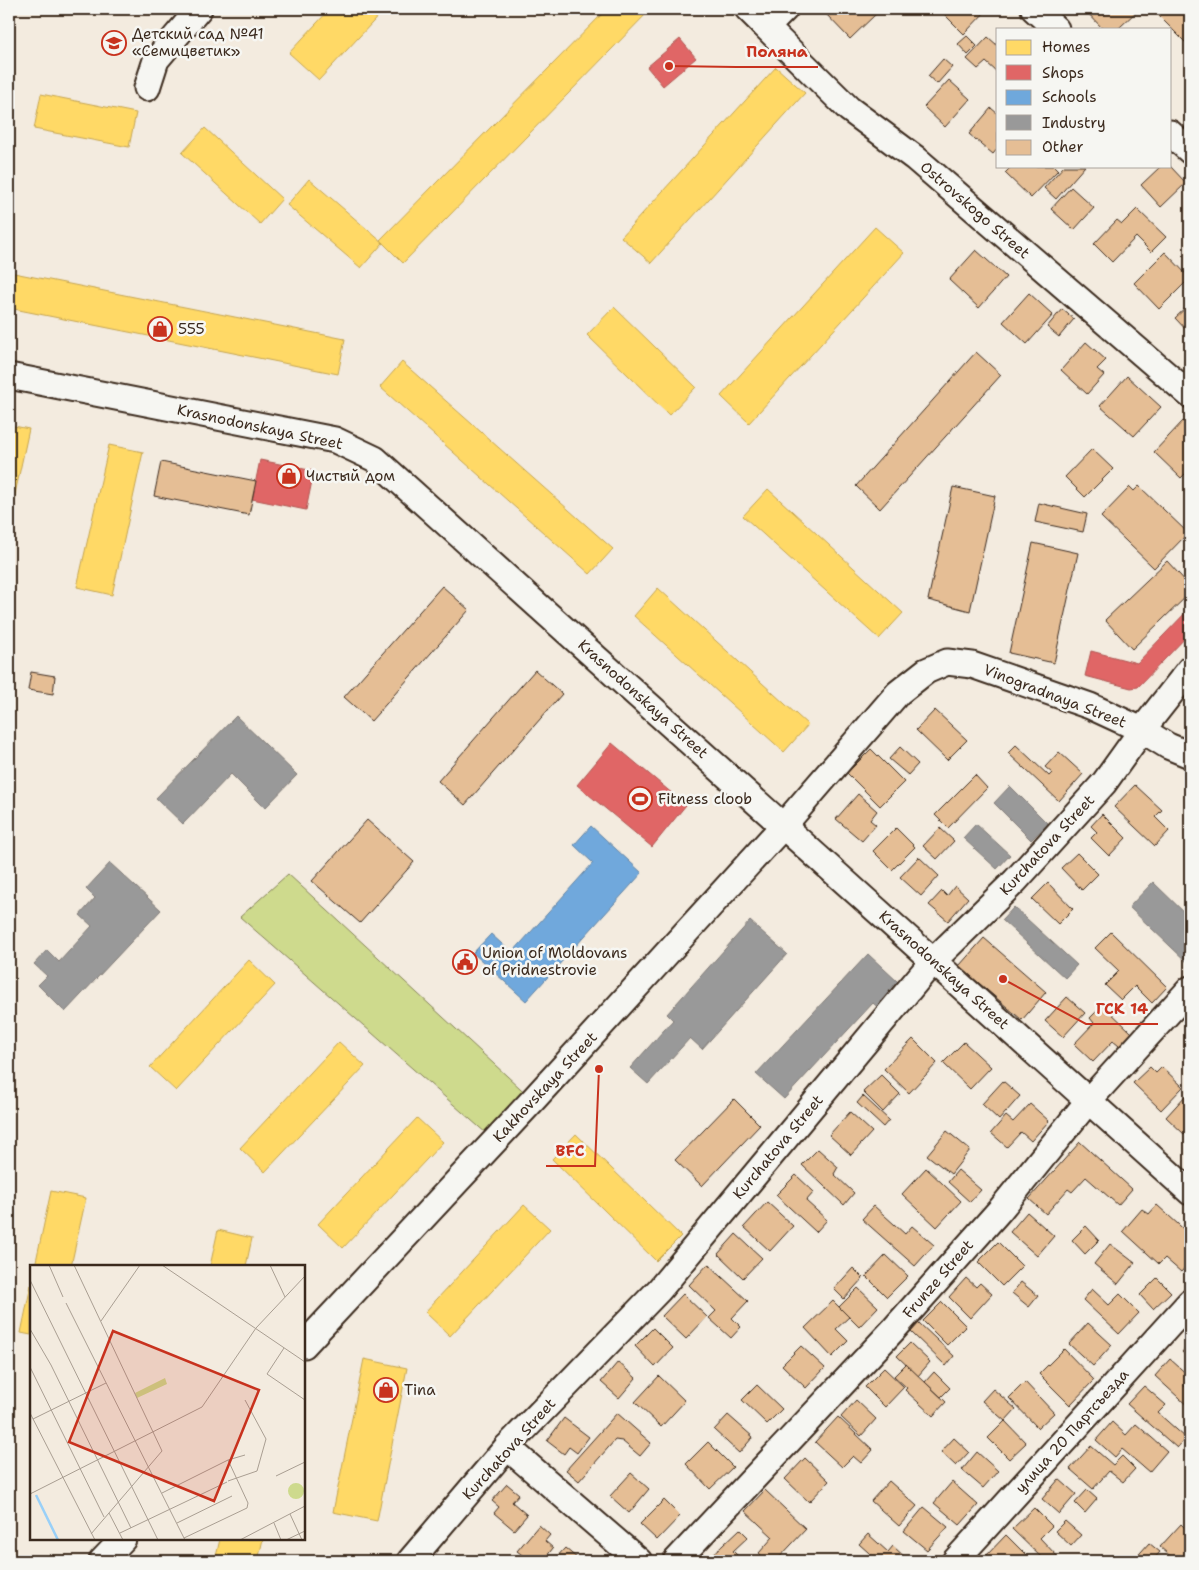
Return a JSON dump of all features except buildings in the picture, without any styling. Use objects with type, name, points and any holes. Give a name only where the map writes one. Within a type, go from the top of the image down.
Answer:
[{"type":"street","points":[[147,88],[156,60],[199,9]]},
{"type":"street","points":[[755,16],[776,18],[785,9]]},
{"type":"street","points":[[1034,9],[1055,28]]},
{"type":"street","name":"Ostrovskogo Street","points":[[755,16],[849,109],[915,158],[1190,395]]},
{"type":"street","points":[[1172,134],[1190,151]]},
{"type":"street","name":"Krasnodonskaya Street","points":[[9,376],[335,440],[375,459],[1190,1192]]},
{"type":"street","name":"Vinogradnaya Street","points":[[784,825],[898,693],[926,671],[947,662],[972,664],[1090,706],[1142,730],[1168,746],[1190,755]]},
{"type":"street","name":"Kurchatova Street","points":[[410,1561],[507,1448],[659,1290],[933,961],[1015,881],[1104,783],[1142,730],[1190,669]]},
{"type":"street","name":"Kakhovskaya Street","points":[[305,1344],[533,1100],[784,825]]},
{"type":"street","name":"Frunze Street","points":[[676,1561],[894,1329],[1000,1210],[1089,1100],[1190,989]]},
{"type":"street","name":"улица 20 Партсъезда","points":[[955,1561],[1190,1302]]},
{"type":"street","points":[[507,1448],[639,1561]]},
{"type":"street","points":[[102,1561],[122,1540]]},
{"type":"green space","points":[[288,874],[533,1100],[495,1141],[240,917]]},
{"type":"place","name":"Детский сад №41 «Семицветик»","points":[[114,43]]},
{"type":"place","name":"Поляна","points":[[669,66]]},
{"type":"place","name":"555","points":[[160,329]]},
{"type":"place","name":"Чистый дом","points":[[289,476]]},
{"type":"place","name":"Fitness cloob","points":[[640,799]]},
{"type":"place","name":"Union of Moldovans of Pridnestrovie","points":[[465,962]]},
{"type":"place","name":"ГСК 14","points":[[1003,979]]},
{"type":"place","name":"BFC","points":[[599,1069]]},
{"type":"place","name":"Tina","points":[[386,1390]]}]
